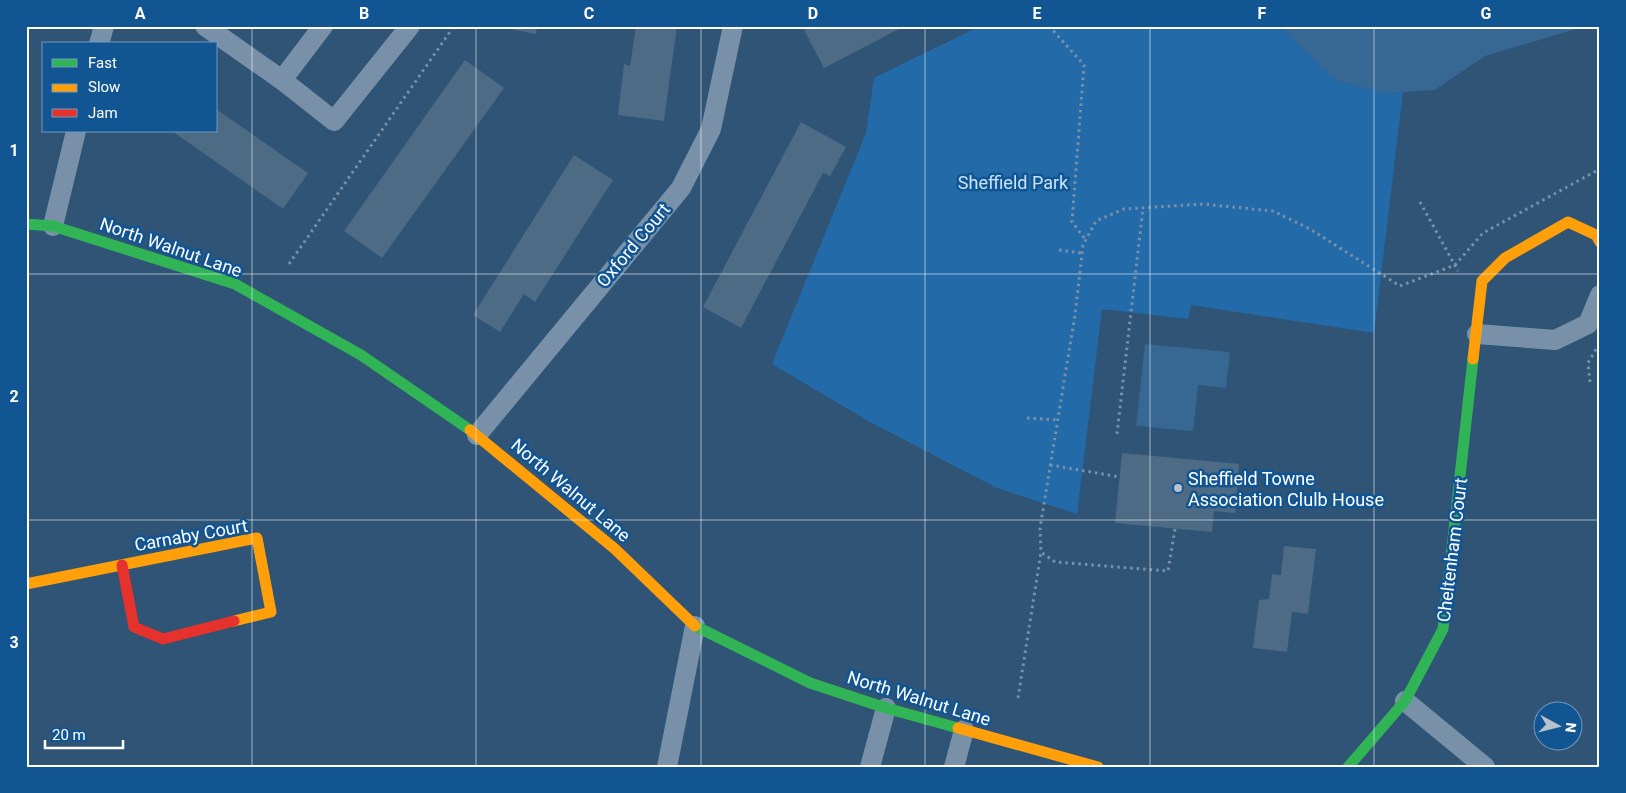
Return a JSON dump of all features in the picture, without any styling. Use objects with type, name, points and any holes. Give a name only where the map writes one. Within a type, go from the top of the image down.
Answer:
[{"type":"street","points":[[100,42],[104,26]]},
{"type":"street","points":[[205,26],[282,80],[334,121],[410,26]]},
{"type":"street","points":[[282,80],[323,26]]},
{"type":"street","name":"Oxford Court","points":[[477,435],[681,188],[711,129],[733,26]]},
{"type":"street","points":[[53,226],[76,132]]},
{"type":"street","points":[[1482,281],[1505,258],[1568,222],[1596,235],[1600,242]]},
{"type":"street","name":"North Walnut Lane","points":[[26,224],[53,226],[235,284],[360,355],[477,435],[615,549],[695,626],[810,683],[886,708],[1098,767]]},
{"type":"street","name":"Cheltenham Court","points":[[1348,767],[1405,701],[1443,629],[1482,281]]},
{"type":"street","points":[[1477,334],[1555,340],[1588,324],[1600,295]]},
{"type":"street","name":"Carnaby Court","points":[[26,584],[257,538],[271,612],[162,639],[134,626],[122,565]]},
{"type":"street","points":[[667,767],[695,626]]},
{"type":"street","points":[[1405,701],[1485,767]]},
{"type":"street","points":[[870,767],[886,708]]},
{"type":"street","points":[[954,767],[964,730]]},
{"type":"path","points":[[289,264],[454,26]]},
{"type":"path","points":[[1049,26],[1084,65],[1072,222],[1086,239]]},
{"type":"path","points":[[1018,698],[1041,552],[1040,528],[1075,316],[1082,253],[1086,239],[1096,221],[1124,209],[1203,204],[1273,211],[1310,229],[1400,286],[1455,265],[1483,233],[1598,170],[1600,173]]},
{"type":"path","points":[[1420,202],[1462,279],[1482,281]]},
{"type":"path","points":[[1117,434],[1143,208]]},
{"type":"path","points":[[1059,250],[1082,253]]},
{"type":"path","points":[[1590,382],[1588,363],[1600,343]]},
{"type":"path","points":[[1027,418],[1058,420]]},
{"type":"path","points":[[1050,465],[1120,476]]},
{"type":"path","points":[[1041,552],[1055,562],[1168,571],[1175,529]]},
{"type":"green space","name":"Sheffield Park","points":[[980,26],[1280,26],[1335,80],[1384,93],[1403,92],[1374,333],[1191,305],[1188,319],[1102,309],[1077,514],[997,488],[870,422],[772,364],[866,133],[874,78]]},
{"type":"shaded area","points":[[1280,26],[1586,26],[1485,56],[1435,90],[1384,93],[1335,80]]},
{"type":"shaded area","points":[[1145,344],[1230,352],[1226,388],[1198,385],[1193,431],[1136,426]]},
{"type":"building","points":[[495,26],[537,26],[536,34]]},
{"type":"building","points":[[636,26],[677,26],[664,121],[618,115],[624,64],[630,66]]},
{"type":"building","points":[[812,26],[905,26],[824,68],[804,30]]},
{"type":"building","points":[[465,60],[504,88],[382,258],[344,231]]},
{"type":"building","points":[[218,110],[308,173],[283,209],[173,132],[218,132]]},
{"type":"building","points":[[801,122],[846,147],[830,176],[823,173],[741,328],[703,307]]},
{"type":"building","points":[[574,155],[613,180],[535,302],[524,294],[500,332],[473,315]]},
{"type":"building","name":"Sheffield Towne Association Clulb House","points":[[1122,453],[1239,464],[1235,513],[1214,511],[1212,532],[1115,523]]},
{"type":"building","points":[[1284,546],[1316,549],[1308,614],[1292,612],[1287,652],[1253,648],[1259,600],[1269,599],[1272,574],[1281,575]]},
{"type":"traffic: fast","points":[[26,224],[53,226],[235,284],[361,355],[470,430]]},
{"type":"traffic: fast","points":[[1348,767],[1405,701],[1443,629],[1473,359]]},
{"type":"traffic: fast","points":[[695,626],[810,683],[886,708],[958,728]]},
{"type":"traffic: slow","points":[[1473,359],[1482,281],[1505,258],[1568,222],[1596,235],[1600,242]]},
{"type":"traffic: slow","points":[[470,430],[615,549],[695,626]]},
{"type":"traffic: slow","points":[[26,584],[257,538],[271,612],[234,621]]},
{"type":"traffic: slow","points":[[958,728],[1098,767]]},
{"type":"traffic: jam","points":[[122,565],[134,627],[163,639],[234,621]]},
{"type":"place","name":"Sheffield Towne Association Clulb House","points":[[1178,488]]}]
